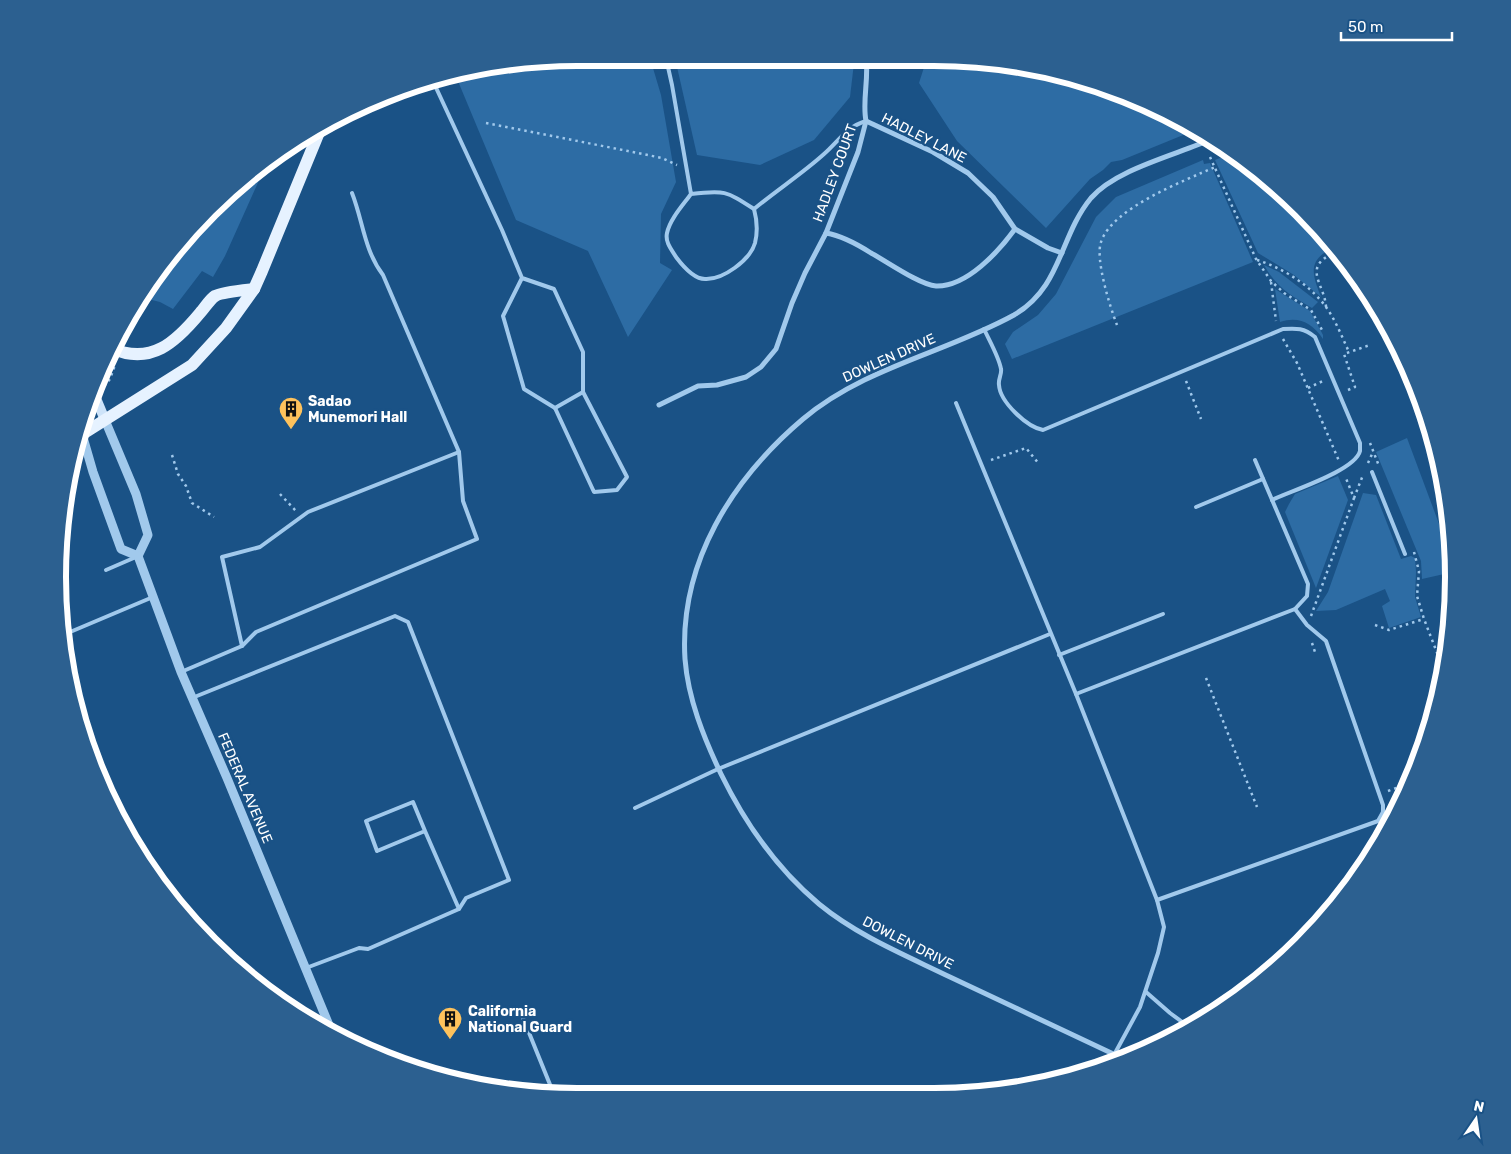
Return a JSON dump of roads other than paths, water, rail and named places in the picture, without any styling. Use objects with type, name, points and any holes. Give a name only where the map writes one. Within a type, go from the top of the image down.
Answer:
[{"type":"main road","points":[[88,430],[192,365],[226,328],[254,289],[317,138]]},
{"type":"main road","points":[[119,351],[134,354],[157,351],[171,344],[188,328],[215,296],[254,289]]},
{"type":"main road","points":[[97,402],[105,420]]},
{"type":"street","name":"HADLEY LANE","points":[[866,66],[867,87],[864,114],[866,120],[933,152],[968,173],[993,197],[1015,229],[1048,248],[1062,253]]},
{"type":"street","name":"HADLEY COURT","points":[[659,405],[698,386],[717,385],[746,378],[761,367],[776,349],[798,288],[826,233],[858,152],[866,120]]},
{"type":"street","name":"DOWLEN DRIVE","points":[[1114,1055],[867,937],[819,904],[785,871],[749,826],[732,798],[702,731],[691,693],[686,662],[685,626],[690,589],[702,552],[721,514],[739,486],[770,449],[805,417],[838,394],[867,378],[1014,315],[1031,303],[1044,289],[1078,216],[1093,196],[1115,178],[1202,143]]},
{"type":"street","points":[[826,233],[845,238],[921,281],[936,286],[956,282],[987,263],[1015,229]]},
{"type":"street","points":[[85,443],[121,548],[138,556],[148,535],[136,494],[105,420]]},
{"type":"street","name":"FEDERAL AVENUE","points":[[138,556],[181,672],[227,778],[327,1022]]},
{"type":"lane","points":[[668,66],[692,194],[672,222],[667,233],[668,245],[679,260],[694,275],[704,280],[721,277],[735,268],[750,254],[755,244],[757,220],[754,209],[725,192],[715,191],[692,194]]},
{"type":"lane","points":[[435,87],[522,278],[554,289],[583,352],[583,392],[627,477],[617,490],[594,492],[555,408],[524,389],[503,316],[522,278]]},
{"type":"lane","points":[[754,209],[777,189],[824,155],[854,124],[866,120]]},
{"type":"lane","points":[[181,672],[242,646],[256,632],[477,539],[463,501],[459,452],[383,275],[376,266],[362,232],[360,213],[352,193]]},
{"type":"lane","points":[[984,329],[1002,370],[998,383],[1008,406],[1035,428],[1043,430],[1282,329],[1296,328],[1306,330],[1315,337],[1360,443],[1360,451],[1351,464],[1336,473],[1272,500]]},
{"type":"lane","points":[[555,408],[583,392]]},
{"type":"lane","points":[[956,403],[1076,694],[1157,900],[1164,927],[1146,992],[1114,1055]]},
{"type":"lane","points":[[242,646],[222,557],[260,547],[308,512],[459,452]]},
{"type":"lane","points":[[1076,694],[1294,609],[1308,596],[1308,584],[1255,460]]},
{"type":"lane","points":[[1372,472],[1405,554]]},
{"type":"lane","points":[[1196,507],[1262,479]]},
{"type":"lane","points":[[106,570],[138,556]]},
{"type":"lane","points":[[70,632],[153,597]]},
{"type":"lane","points":[[1157,900],[1378,821],[1383,812],[1380,795],[1326,641],[1307,625],[1294,609]]},
{"type":"lane","points":[[1059,655],[1163,614]]},
{"type":"lane","points":[[192,698],[395,616],[408,622],[509,880],[466,898],[459,909],[368,949],[359,948],[305,968]]},
{"type":"lane","points":[[635,808],[718,768],[1050,634]]},
{"type":"lane","points":[[425,831],[377,851],[366,821],[413,802],[459,909]]},
{"type":"lane","points":[[1146,992],[1183,1022]]},
{"type":"lane","points":[[518,1008],[551,1087]]},
{"type":"place","name":"Sadao Munemori Hall","points":[[291,430]]},
{"type":"place","name":"California National Guard","points":[[450,1040]]}]
